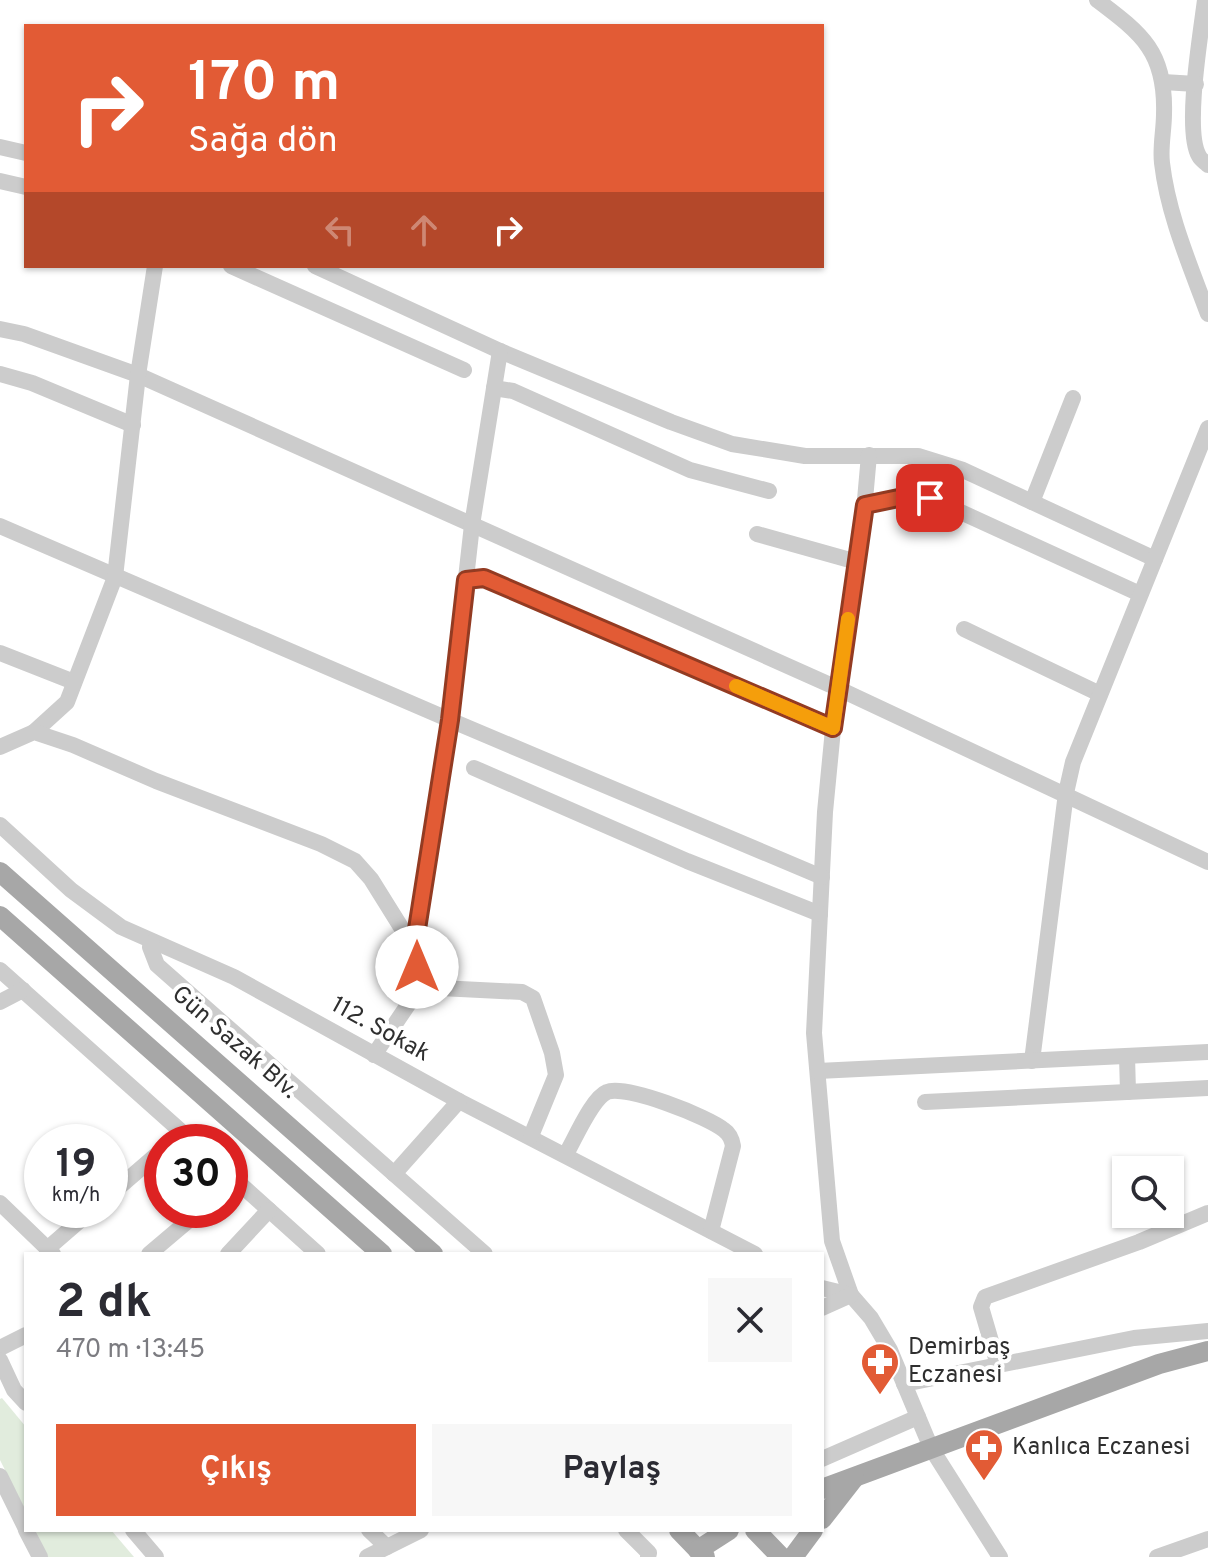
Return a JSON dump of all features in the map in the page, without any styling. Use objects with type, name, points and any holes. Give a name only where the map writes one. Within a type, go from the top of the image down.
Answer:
[{"type":"main road","name":"Gün Sazak Blv.","points":[[0,872],[431,1252]]},
{"type":"main road","points":[[0,916],[380,1252]]},
{"type":"main road","points":[[824,1488],[1207,1348]]},
{"type":"main road","points":[[824,1516],[855,1476]]},
{"type":"main road","points":[[680,1532],[697,1555],[726,1532]]},
{"type":"main road","points":[[757,1532],[781,1557]]},
{"type":"main road","points":[[793,1557],[812,1532]]},
{"type":"street","points":[[1097,0],[1142,36],[1152,49],[1163,82],[1163,171],[1176,226],[1208,314]]},
{"type":"street","points":[[1205,0],[1194,103],[1202,145],[1200,158],[1208,165]]},
{"type":"street","points":[[1163,82],[1196,84]]},
{"type":"street","points":[[0,147],[24,153]]},
{"type":"street","points":[[0,181],[24,187]]},
{"type":"street","points":[[0,747],[34,732],[67,702],[115,577],[138,375],[155,268]]},
{"type":"street","points":[[235,268],[464,370]]},
{"type":"street","points":[[319,268],[500,351],[732,444],[805,456],[918,456],[963,470],[1155,559]]},
{"type":"street","points":[[0,329],[24,334],[138,375],[837,688],[1208,862]]},
{"type":"street","points":[[374,1055],[420,987],[414,948],[450,720],[472,525],[500,351]]},
{"type":"street","points":[[0,374],[32,383],[133,425]]},
{"type":"street","points":[[494,388],[513,391],[690,470],[769,491]]},
{"type":"street","points":[[1032,502],[1073,398]]},
{"type":"street","points":[[1032,1061],[1066,793],[1073,762],[1208,428]]},
{"type":"street","points":[[869,455],[865,505],[833,728],[814,1033],[832,1241],[851,1295],[871,1318],[890,1350],[931,1448],[1000,1557]]},
{"type":"street","points":[[865,505],[908,496],[930,498],[1140,594]]},
{"type":"street","points":[[0,526],[822,877]]},
{"type":"street","points":[[757,534],[857,562]]},
{"type":"street","points":[[466,580],[484,578],[833,728]]},
{"type":"street","points":[[964,629],[1100,694]]},
{"type":"street","points":[[0,653],[74,682]]},
{"type":"street","points":[[34,732],[321,844],[355,861],[377,888],[414,948]]},
{"type":"street","points":[[474,768],[687,861],[820,914]]},
{"type":"street","name":"112. Sokak","points":[[0,825],[91,906],[121,927],[234,977],[459,1101],[751,1252]]},
{"type":"street","points":[[152,942],[150,947],[157,965],[483,1252]]},
{"type":"street","points":[[0,970],[166,1124]]},
{"type":"street","points":[[420,987],[522,992],[533,998],[552,1053],[556,1075],[531,1136]]},
{"type":"street","points":[[0,1002],[23,990]]},
{"type":"street","points":[[818,1071],[1208,1052]]},
{"type":"street","points":[[1127,1056],[1128,1092]]},
{"type":"street","points":[[925,1102],[1208,1088]]},
{"type":"street","points":[[566,1154],[598,1097],[612,1090],[620,1089],[656,1099],[715,1124],[725,1130],[733,1146],[711,1231]]},
{"type":"street","points":[[394,1174],[459,1101]]},
{"type":"street","points":[[128,1179],[144,1166]]},
{"type":"street","points":[[248,1193],[316,1252]]},
{"type":"street","points":[[0,1203],[50,1251],[74,1228]]},
{"type":"street","points":[[230,1252],[269,1210]]},
{"type":"street","points":[[998,1365],[981,1307],[985,1297],[1139,1242],[1208,1213]]},
{"type":"street","points":[[151,1252],[180,1228]]},
{"type":"street","points":[[824,1288],[851,1295]]},
{"type":"street","points":[[824,1307],[851,1295]]},
{"type":"street","points":[[0,1348],[24,1336]]},
{"type":"street","points":[[904,1384],[1134,1338],[1207,1348]]},
{"type":"street","points":[[0,1360],[14,1390],[24,1401]]},
{"type":"street","points":[[824,1458],[918,1417]]},
{"type":"street","points":[[0,1476],[24,1526]]},
{"type":"street","points":[[27,1532],[40,1557]]},
{"type":"street","points":[[135,1532],[156,1557]]},
{"type":"street","points":[[370,1532],[377,1553],[417,1532]]},
{"type":"street","points":[[628,1532],[649,1553],[648,1557]]},
{"type":"street","points":[[1157,1557],[1208,1539]]},
{"type":"green space","points":[[0,1399],[24,1425],[24,1508],[0,1460]]},
{"type":"green space","points":[[36,1532],[113,1532],[134,1557],[48,1557]]},
{"type":"slow traffic","points":[[736,686],[833,728],[848,619]]},
{"type":"place","name":"Demirbaş Eczanesi","points":[[880,1396]]},
{"type":"place","name":"Kanlıca Eczanesi","points":[[984,1482]]},
{"type":"route","points":[[417,967],[414,948],[450,720],[466,580],[484,578],[833,728],[865,505],[916,495],[930,498]]}]
